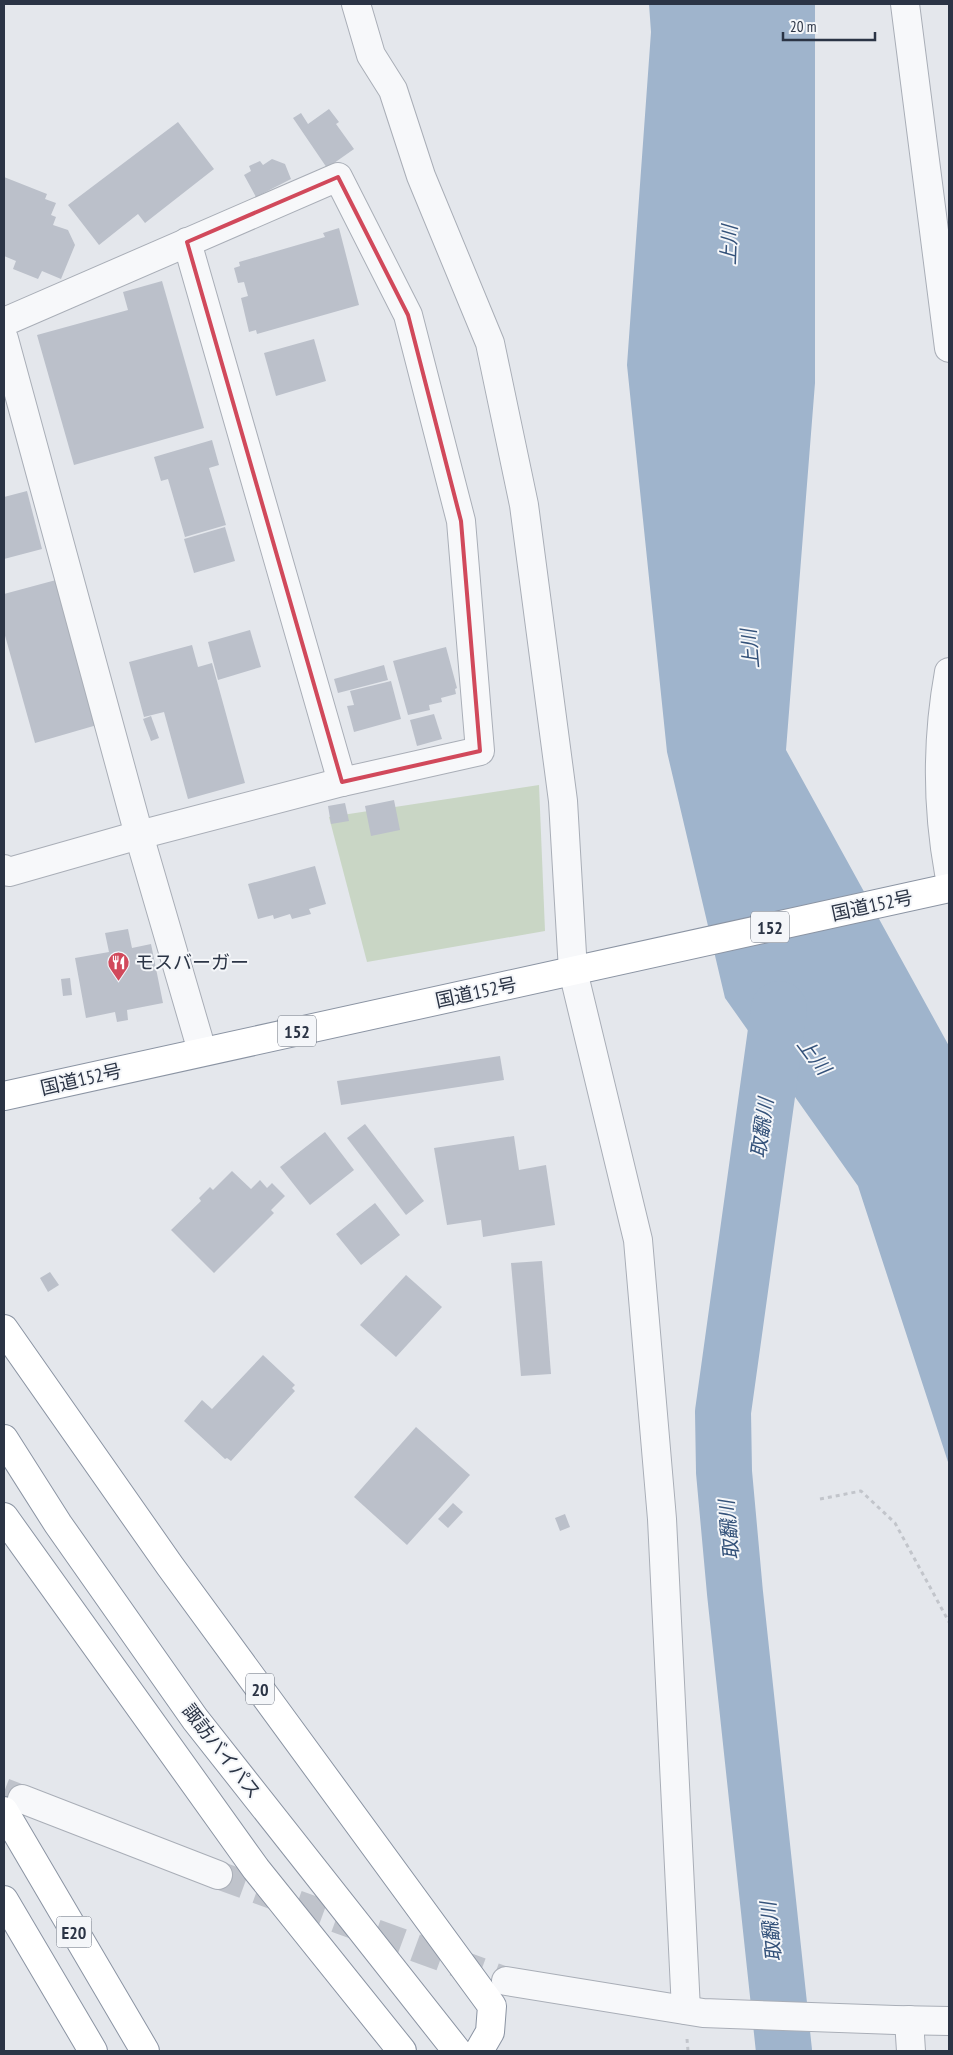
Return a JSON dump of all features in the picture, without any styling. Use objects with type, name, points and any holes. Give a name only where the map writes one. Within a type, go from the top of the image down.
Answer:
[{"type":"highway","name":"国道152号","points":[[4,1096],[949,888]]},
{"type":"highway","name":"20","points":[[4,1329],[176,1574],[492,2006],[490,2032],[479,2051]]},
{"type":"highway","name":"諏訪バイパス","points":[[4,1439],[58,1524],[195,1719],[457,2051]]},
{"type":"highway","name":"諏訪バイパス","points":[[4,1473],[89,1599],[209,1761],[439,2051]]},
{"type":"highway","points":[[4,1517],[256,1869],[402,2051]]},
{"type":"highway","name":"E20","points":[[13,1805],[145,2051]]},
{"type":"highway","name":"E20","points":[[4,1900],[94,2051]]},
{"type":"street","points":[[356,4],[371,55],[393,90],[421,176],[490,343],[524,505],[563,801],[581,968],[638,1240],[662,1519],[695,2011]]},
{"type":"street","points":[[905,4],[949,348]]},
{"type":"street","points":[[4,322],[338,177],[408,315],[461,521],[480,751],[342,782],[139,835],[9,872],[4,868]]},
{"type":"street","points":[[187,242],[342,782]]},
{"type":"street","points":[[4,338],[139,835],[202,1051]]},
{"type":"street","points":[[949,672],[944,697],[939,790],[949,873]]},
{"type":"street","points":[[13,1805],[218,1875]]},
{"type":"street","points":[[506,1981],[695,2011],[949,2021]]},
{"type":"street","points":[[902,2020],[911,2051]]},
{"type":"path","points":[[820,1499],[861,1491],[895,1523],[949,1622]]},
{"type":"highlighted area","points":[[338,177],[408,315],[461,521],[480,751],[342,782],[187,242]]},
{"type":"green space","points":[[539,785],[545,931],[367,962],[329,817]]},
{"type":"water","name":"上川","points":[[649,4],[815,4],[815,383],[786,750],[949,1046],[949,1465],[858,1186],[725,998],[667,752],[627,365],[651,32]]},
{"type":"building","points":[[329,109],[339,122],[336,124],[354,149],[327,168],[293,118],[301,113],[308,124]]},
{"type":"building","points":[[178,122],[214,169],[145,223],[138,214],[99,245],[68,205]]},
{"type":"building","points":[[272,159],[285,164],[291,179],[256,197],[244,175],[251,171],[249,166],[260,161],[263,165]]},
{"type":"building","points":[[4,177],[47,194],[45,199],[56,203],[51,215],[56,217],[53,225],[68,230],[75,245],[61,279],[42,271],[38,279],[13,269],[16,261],[4,256]]},
{"type":"building","points":[[339,228],[359,305],[257,334],[256,330],[249,332],[241,298],[248,296],[244,282],[238,283],[234,268],[240,266],[239,262],[325,237],[323,233]]},
{"type":"building","points":[[162,281],[204,428],[74,465],[37,335],[128,310],[123,292]]},
{"type":"building","points":[[314,339],[326,381],[276,396],[264,353]]},
{"type":"building","points":[[212,440],[219,465],[209,468],[226,525],[185,537],[168,479],[161,481],[154,457]]},
{"type":"building","points":[[27,491],[42,549],[4,559],[4,497]]},
{"type":"building","points":[[225,527],[235,561],[194,573],[184,539]]},
{"type":"building","points":[[56,580],[97,725],[35,743],[4,632],[4,594]]},
{"type":"building","points":[[250,630],[261,667],[218,680],[208,642]]},
{"type":"building","points":[[192,645],[198,667],[212,663],[245,783],[188,799],[164,712],[144,717],[129,662]]},
{"type":"building","points":[[446,647],[457,688],[455,689],[456,694],[441,698],[442,702],[429,705],[430,710],[408,715],[393,661]]},
{"type":"building","points":[[384,665],[388,680],[338,693],[334,679]]},
{"type":"building","points":[[391,681],[401,719],[354,732],[347,706],[354,705],[350,691]]},
{"type":"building","points":[[434,714],[442,739],[417,746],[410,720]]},
{"type":"building","points":[[151,716],[159,738],[151,741],[143,719]]},
{"type":"building","points":[[394,800],[400,830],[371,836],[365,806]]},
{"type":"building","points":[[345,803],[349,821],[331,824],[328,806]]},
{"type":"building","points":[[315,866],[326,904],[309,909],[311,914],[292,919],[290,914],[274,919],[273,915],[258,919],[248,884]]},
{"type":"building","name":"モスバーガー","points":[[128,929],[132,948],[151,944],[163,1003],[127,1010],[128,1020],[117,1022],[115,1012],[86,1018],[75,958],[109,952],[105,933]]},
{"type":"building","points":[[70,978],[72,995],[63,996],[61,979]]},
{"type":"building","points":[[500,1056],[504,1080],[341,1105],[337,1081]]},
{"type":"building","points":[[365,1124],[424,1201],[406,1215],[347,1138]]},
{"type":"building","points":[[325,1132],[354,1170],[310,1205],[280,1167]]},
{"type":"building","points":[[514,1136],[519,1170],[546,1165],[555,1225],[483,1237],[481,1220],[447,1225],[434,1148]]},
{"type":"building","points":[[232,1171],[251,1189],[260,1180],[267,1188],[272,1183],[285,1196],[271,1210],[274,1213],[214,1273],[171,1230],[201,1201],[199,1198],[210,1187],[213,1190]]},
{"type":"building","points":[[375,1203],[400,1235],[361,1265],[336,1234]]},
{"type":"building","points":[[542,1261],[551,1374],[521,1376],[511,1263]]},
{"type":"building","points":[[50,1272],[59,1285],[48,1292],[40,1278]]},
{"type":"building","points":[[406,1275],[442,1307],[396,1357],[360,1325]]},
{"type":"building","points":[[263,1355],[295,1385],[292,1388],[295,1391],[231,1461],[227,1458],[225,1459],[184,1421],[202,1400],[212,1409]]},
{"type":"building","points":[[416,1427],[470,1475],[407,1545],[354,1497]]},
{"type":"building","points":[[453,1503],[463,1512],[448,1528],[438,1519]]},
{"type":"building","points":[[565,1514],[570,1527],[560,1531],[555,1518]]},
{"type":"waterway","name":"取飜川","points":[[779,1009],[723,1412],[724,1472],[735,1593],[784,2051]]},
{"type":"tunnel","points":[[4,1792],[22,1799]]},
{"type":"tunnel","points":[[218,1875],[506,1981]]},
{"type":"place","name":"モスバーガー","points":[[119,981]]}]
